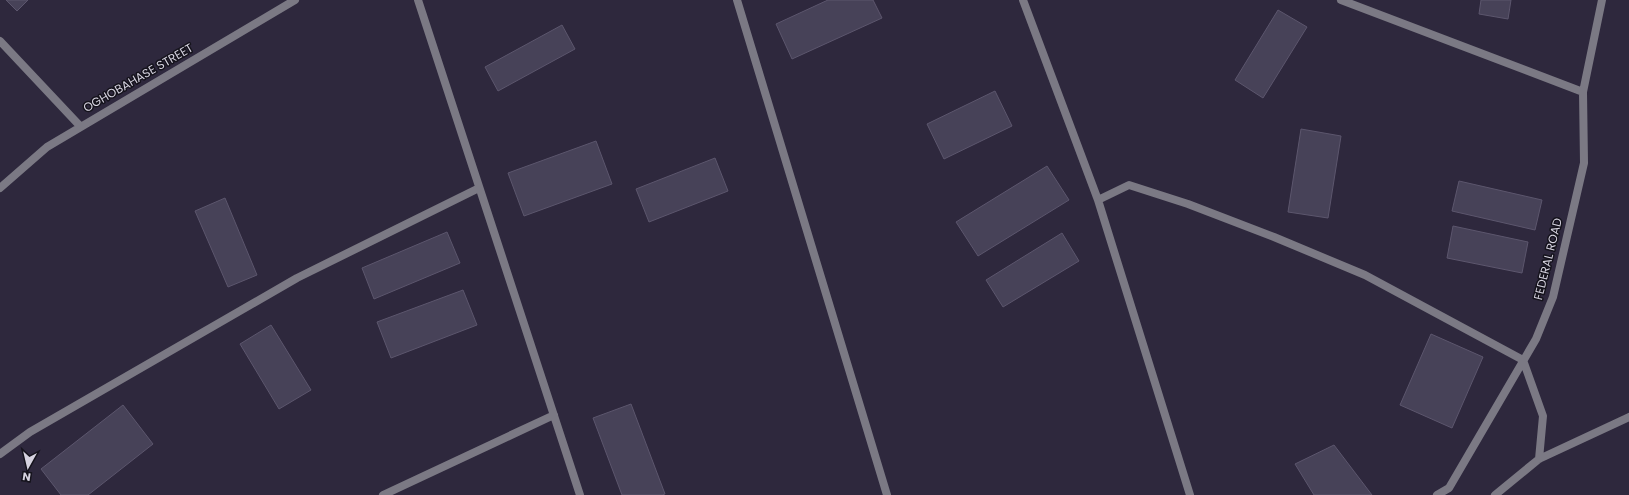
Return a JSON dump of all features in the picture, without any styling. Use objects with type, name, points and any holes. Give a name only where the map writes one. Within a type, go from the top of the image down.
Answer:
[{"type":"street","name":"OGHOBAHASE STREET","points":[[0,188],[47,147],[80,126],[295,0]]},
{"type":"street","points":[[418,0],[580,495]]},
{"type":"street","points":[[738,0],[887,495]]},
{"type":"street","points":[[1023,0],[1098,200],[1190,495]]},
{"type":"street","points":[[1341,0],[1583,92]]},
{"type":"street","name":"FEDERAL ROAD","points":[[1437,495],[1449,488],[1536,339],[1552,296],[1584,163],[1583,92],[1602,0]]},
{"type":"street","points":[[0,41],[80,126]]},
{"type":"street","points":[[1098,200],[1129,185],[1195,207],[1274,237],[1365,275],[1523,360],[1543,416],[1539,459]]},
{"type":"street","points":[[0,454],[30,432],[297,278],[479,188]]},
{"type":"street","points":[[383,495],[554,415]]},
{"type":"street","points":[[1495,495],[1539,459],[1629,417]]},
{"type":"building","points":[[6,0],[28,0],[17,11]]},
{"type":"building","points":[[828,0],[873,0],[882,18],[792,59],[776,24]]},
{"type":"building","points":[[1481,0],[1511,0],[1508,19],[1479,14]]},
{"type":"building","points":[[1278,10],[1307,27],[1263,98],[1235,80]]},
{"type":"building","points":[[562,25],[575,49],[498,91],[485,67]]},
{"type":"building","points":[[995,91],[1012,126],[944,159],[927,124]]},
{"type":"building","points":[[1301,129],[1341,136],[1328,218],[1288,212]]},
{"type":"building","points":[[596,141],[612,184],[524,216],[508,173]]},
{"type":"building","points":[[715,158],[728,191],[649,222],[636,189]]},
{"type":"building","points":[[1047,166],[1069,200],[978,256],[956,222]]},
{"type":"building","points":[[1459,181],[1542,200],[1535,230],[1452,211]]},
{"type":"building","points":[[225,198],[257,275],[228,287],[195,211]]},
{"type":"building","points":[[1453,226],[1528,242],[1522,273],[1447,258]]},
{"type":"building","points":[[447,232],[460,263],[374,299],[362,268]]},
{"type":"building","points":[[1062,233],[1079,261],[1003,307],[986,280]]},
{"type":"building","points":[[463,290],[477,325],[391,358],[377,322]]},
{"type":"building","points":[[271,325],[311,390],[279,409],[240,344]]},
{"type":"building","points":[[1431,334],[1483,357],[1452,428],[1400,405]]},
{"type":"building","points":[[631,404],[665,494],[622,495],[593,418]]},
{"type":"building","points":[[123,405],[153,444],[88,495],[61,495],[41,469]]},
{"type":"building","points":[[1334,445],[1372,495],[1314,495],[1295,464]]}]
